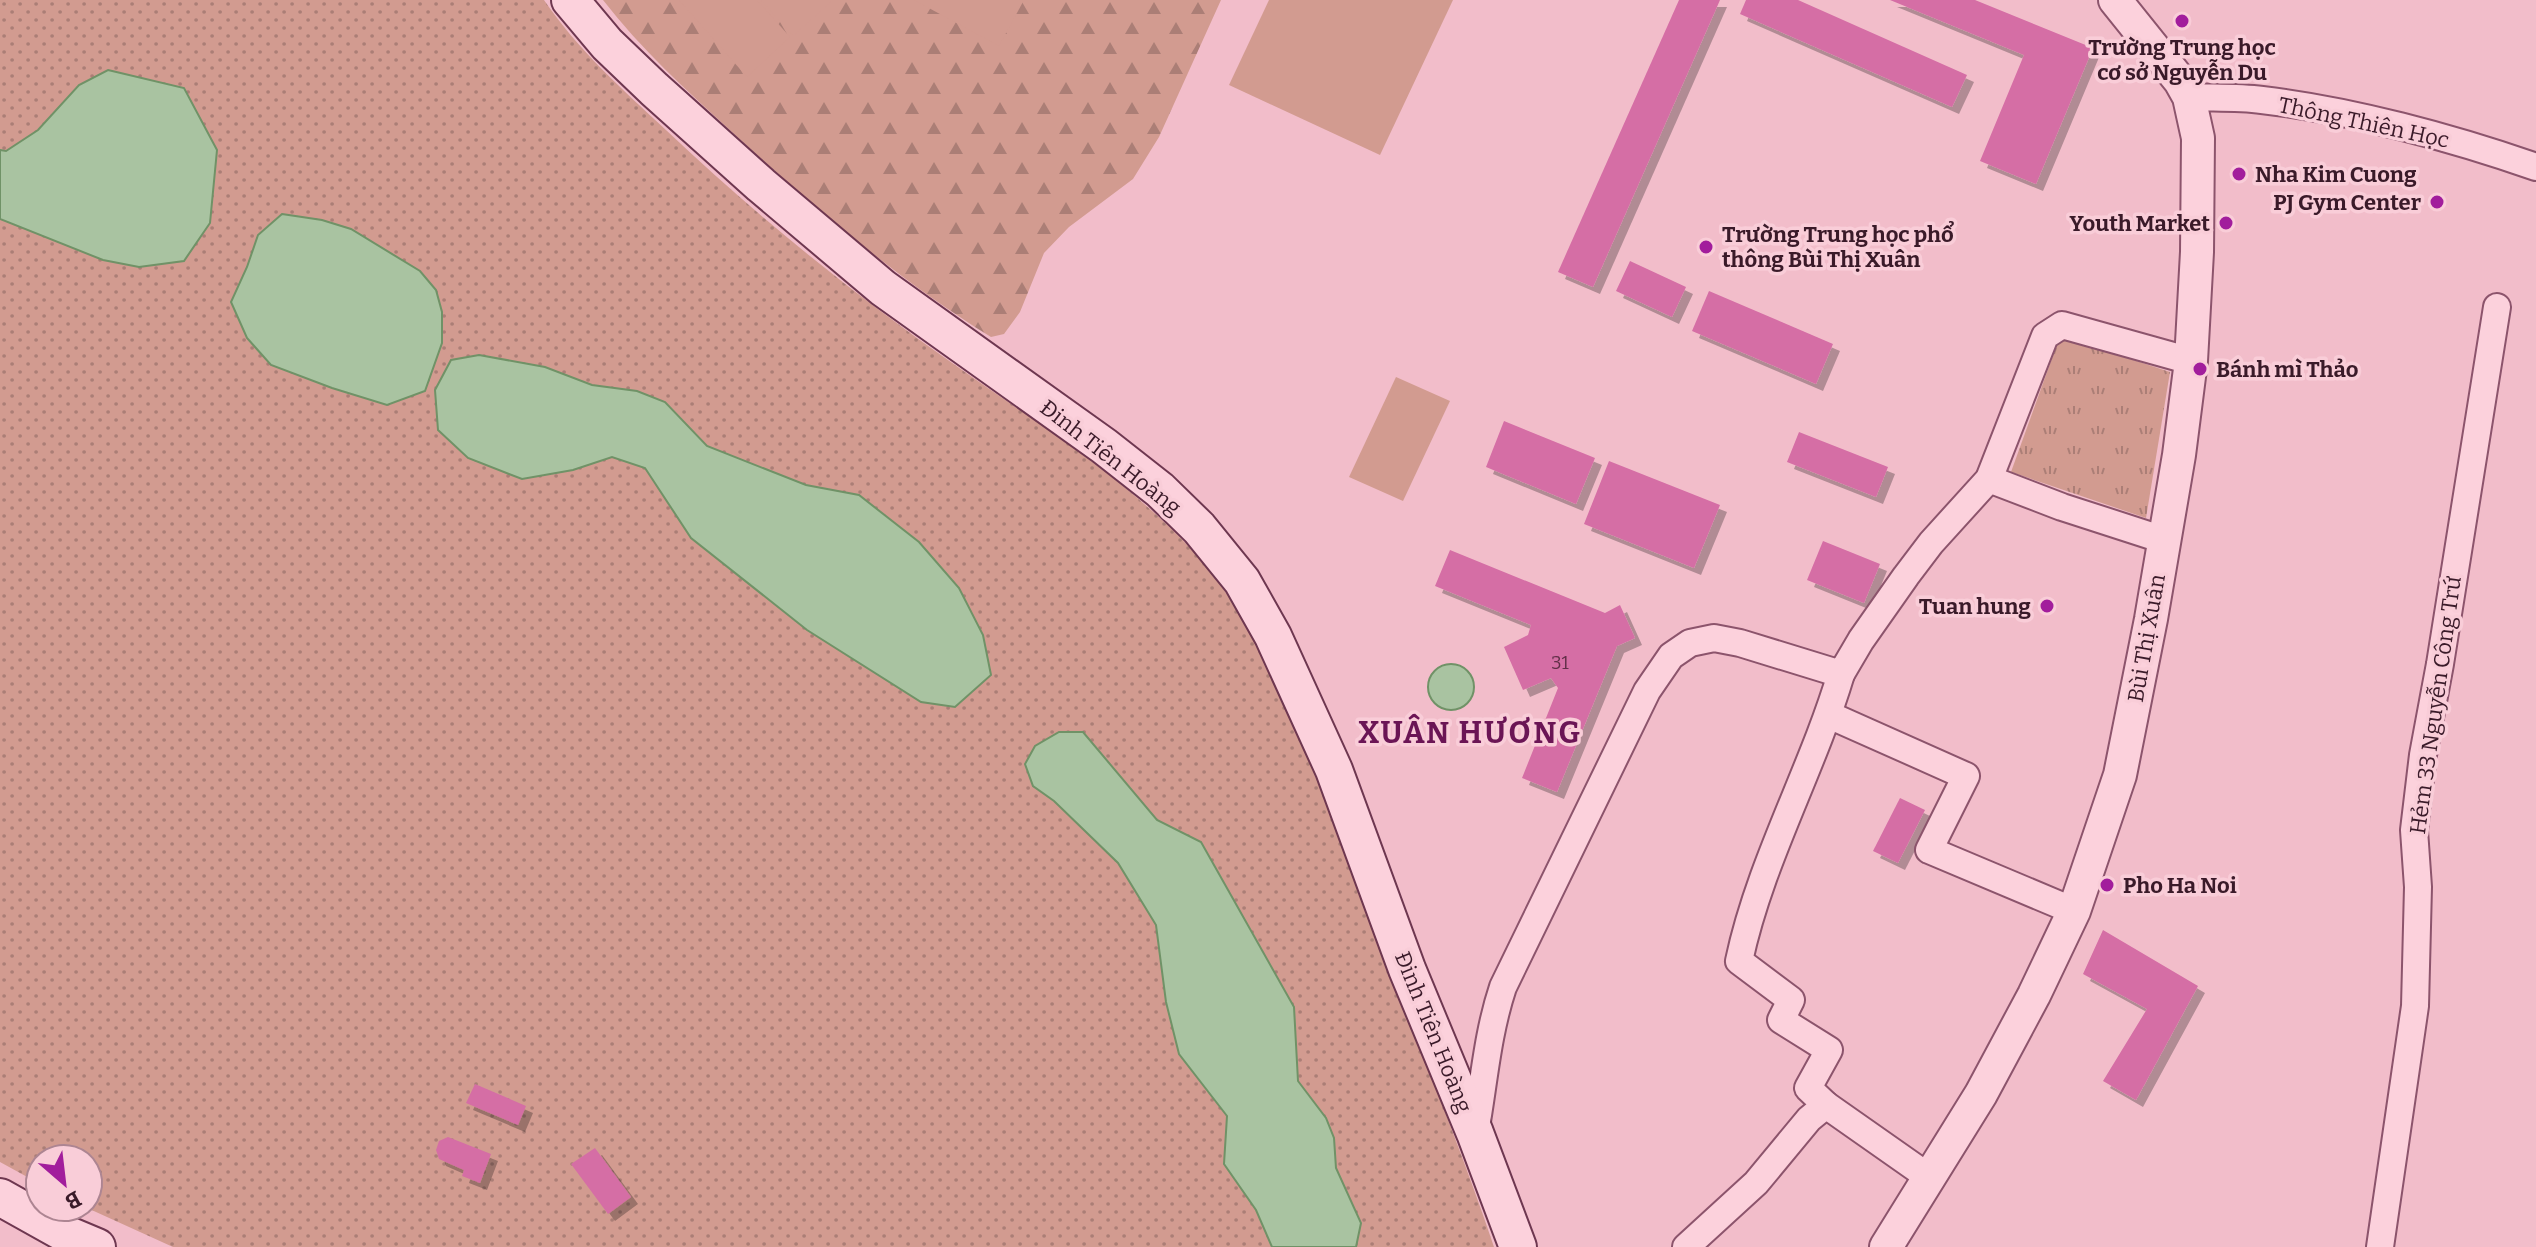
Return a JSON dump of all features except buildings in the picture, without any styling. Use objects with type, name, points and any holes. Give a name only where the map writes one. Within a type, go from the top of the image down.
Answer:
[{"type":"main road","name":"Đinh Tiên Hoàng","points":[[570,0],[607,44],[654,89],[883,288],[1104,446],[1160,490],[1199,528],[1242,581],[1273,636],[1334,770],[1407,969],[1518,1247]]},
{"type":"main road","points":[[0,1197],[73,1243]]},
{"type":"street","name":"Bùi Thị Xuân","points":[[1886,1247],[1981,1094],[2028,1007],[2074,911],[2120,775],[2164,540],[2191,361],[2197,252],[2198,138],[2189,97],[2180,81],[2115,0]]},
{"type":"street","name":"Thông Thiên Học","points":[[2189,97],[2261,99],[2334,112],[2453,141],[2536,167]]},
{"type":"street","name":"Hẻm 33 Nguyễn Công Trứ","points":[[2380,1247],[2415,1006],[2418,887],[2414,830],[2421,770],[2497,307]]},
{"type":"street","points":[[1930,1178],[1826,1105],[1808,1088],[1829,1050],[1781,1020],[1791,1000],[1739,961],[1748,922],[1829,715],[1841,674],[1914,565],[1989,479],[2045,336],[2062,325],[2191,361]]},
{"type":"street","points":[[1989,479],[2062,507],[2164,540]]},
{"type":"street","points":[[1475,1133],[1486,1050],[1503,987],[1647,691],[1671,656],[1690,643],[1714,638],[1841,674]]},
{"type":"street","points":[[1829,715],[1966,776],[1929,850],[2074,911]]},
{"type":"street","points":[[1686,1247],[1756,1183],[1809,1119],[1826,1105]]},
{"type":"green space","points":[[0,0],[544,0],[571,36],[601,68],[735,193],[880,310],[1108,474],[1165,523],[1222,587],[1249,629],[1295,722],[1449,1121],[1494,1247],[173,1247],[104,1216],[104,1143],[24,1143],[24,1175],[0,1162]]},
{"type":"green space","points":[[603,0],[1221,0],[1159,137],[1133,179],[1069,227],[1044,253],[1020,312],[1004,334],[991,337],[889,266],[793,187],[664,69]]},
{"type":"green space","points":[[679,0],[757,0],[790,37],[747,77]]},
{"type":"green space","points":[[761,0],[833,0],[793,36]]},
{"type":"green space","points":[[914,0],[1024,0],[999,46]]},
{"type":"green space","points":[[1269,0],[1453,0],[1380,155],[1229,85]]},
{"type":"green space","points":[[2060,336],[2170,372],[2146,518],[2011,472]]},
{"type":"green space","points":[[1396,377],[1450,401],[1403,501],[1349,477]]},
{"type":"shaded area","points":[[108,70],[184,88],[217,150],[210,223],[184,261],[139,267],[103,260],[0,219],[0,150],[6,151],[38,130],[79,85]]},
{"type":"shaded area","points":[[282,214],[322,220],[351,229],[420,271],[436,290],[442,312],[442,343],[425,391],[387,405],[271,365],[247,338],[231,302],[258,235]]},
{"type":"shaded area","points":[[479,355],[545,367],[592,385],[637,391],[665,402],[707,446],[806,485],[859,495],[919,542],[959,588],[983,635],[991,675],[955,707],[921,702],[807,630],[691,538],[645,468],[612,457],[573,470],[522,479],[468,458],[438,430],[435,390],[451,360]]},
{"type":"shaded area","points":[[1451,664],[1468,670],[1474,687],[1468,704],[1451,710],[1434,704],[1428,687],[1434,670]]},
{"type":"shaded area","points":[[1059,732],[1083,732],[1157,820],[1201,842],[1294,1007],[1298,1081],[1326,1118],[1334,1138],[1336,1168],[1361,1223],[1356,1247],[1272,1247],[1256,1210],[1224,1164],[1227,1116],[1179,1054],[1166,1002],[1156,925],[1118,863],[1054,801],[1033,786],[1025,764],[1035,746]]},
{"type":"place","name":"Trường Trung học cơ sở Nguyễn Du","points":[[2182,21]]},
{"type":"place","name":"Nha Kim Cuong","points":[[2239,174]]},
{"type":"place","name":"PJ Gym Center","points":[[2437,202]]},
{"type":"place","name":"Youth Market","points":[[2226,223]]},
{"type":"place","name":"Trường Trung học phổ thông Bùi Thị Xuân","points":[[1706,247]]},
{"type":"place","name":"Bánh mì Thảo","points":[[2200,369]]},
{"type":"place","name":"Tuan hung","points":[[2047,606]]},
{"type":"place","name":"Pho Ha Noi","points":[[2107,885]]},
{"type":"district","name":"XUÂN HƯƠNG","points":[[1470,733]]}]
